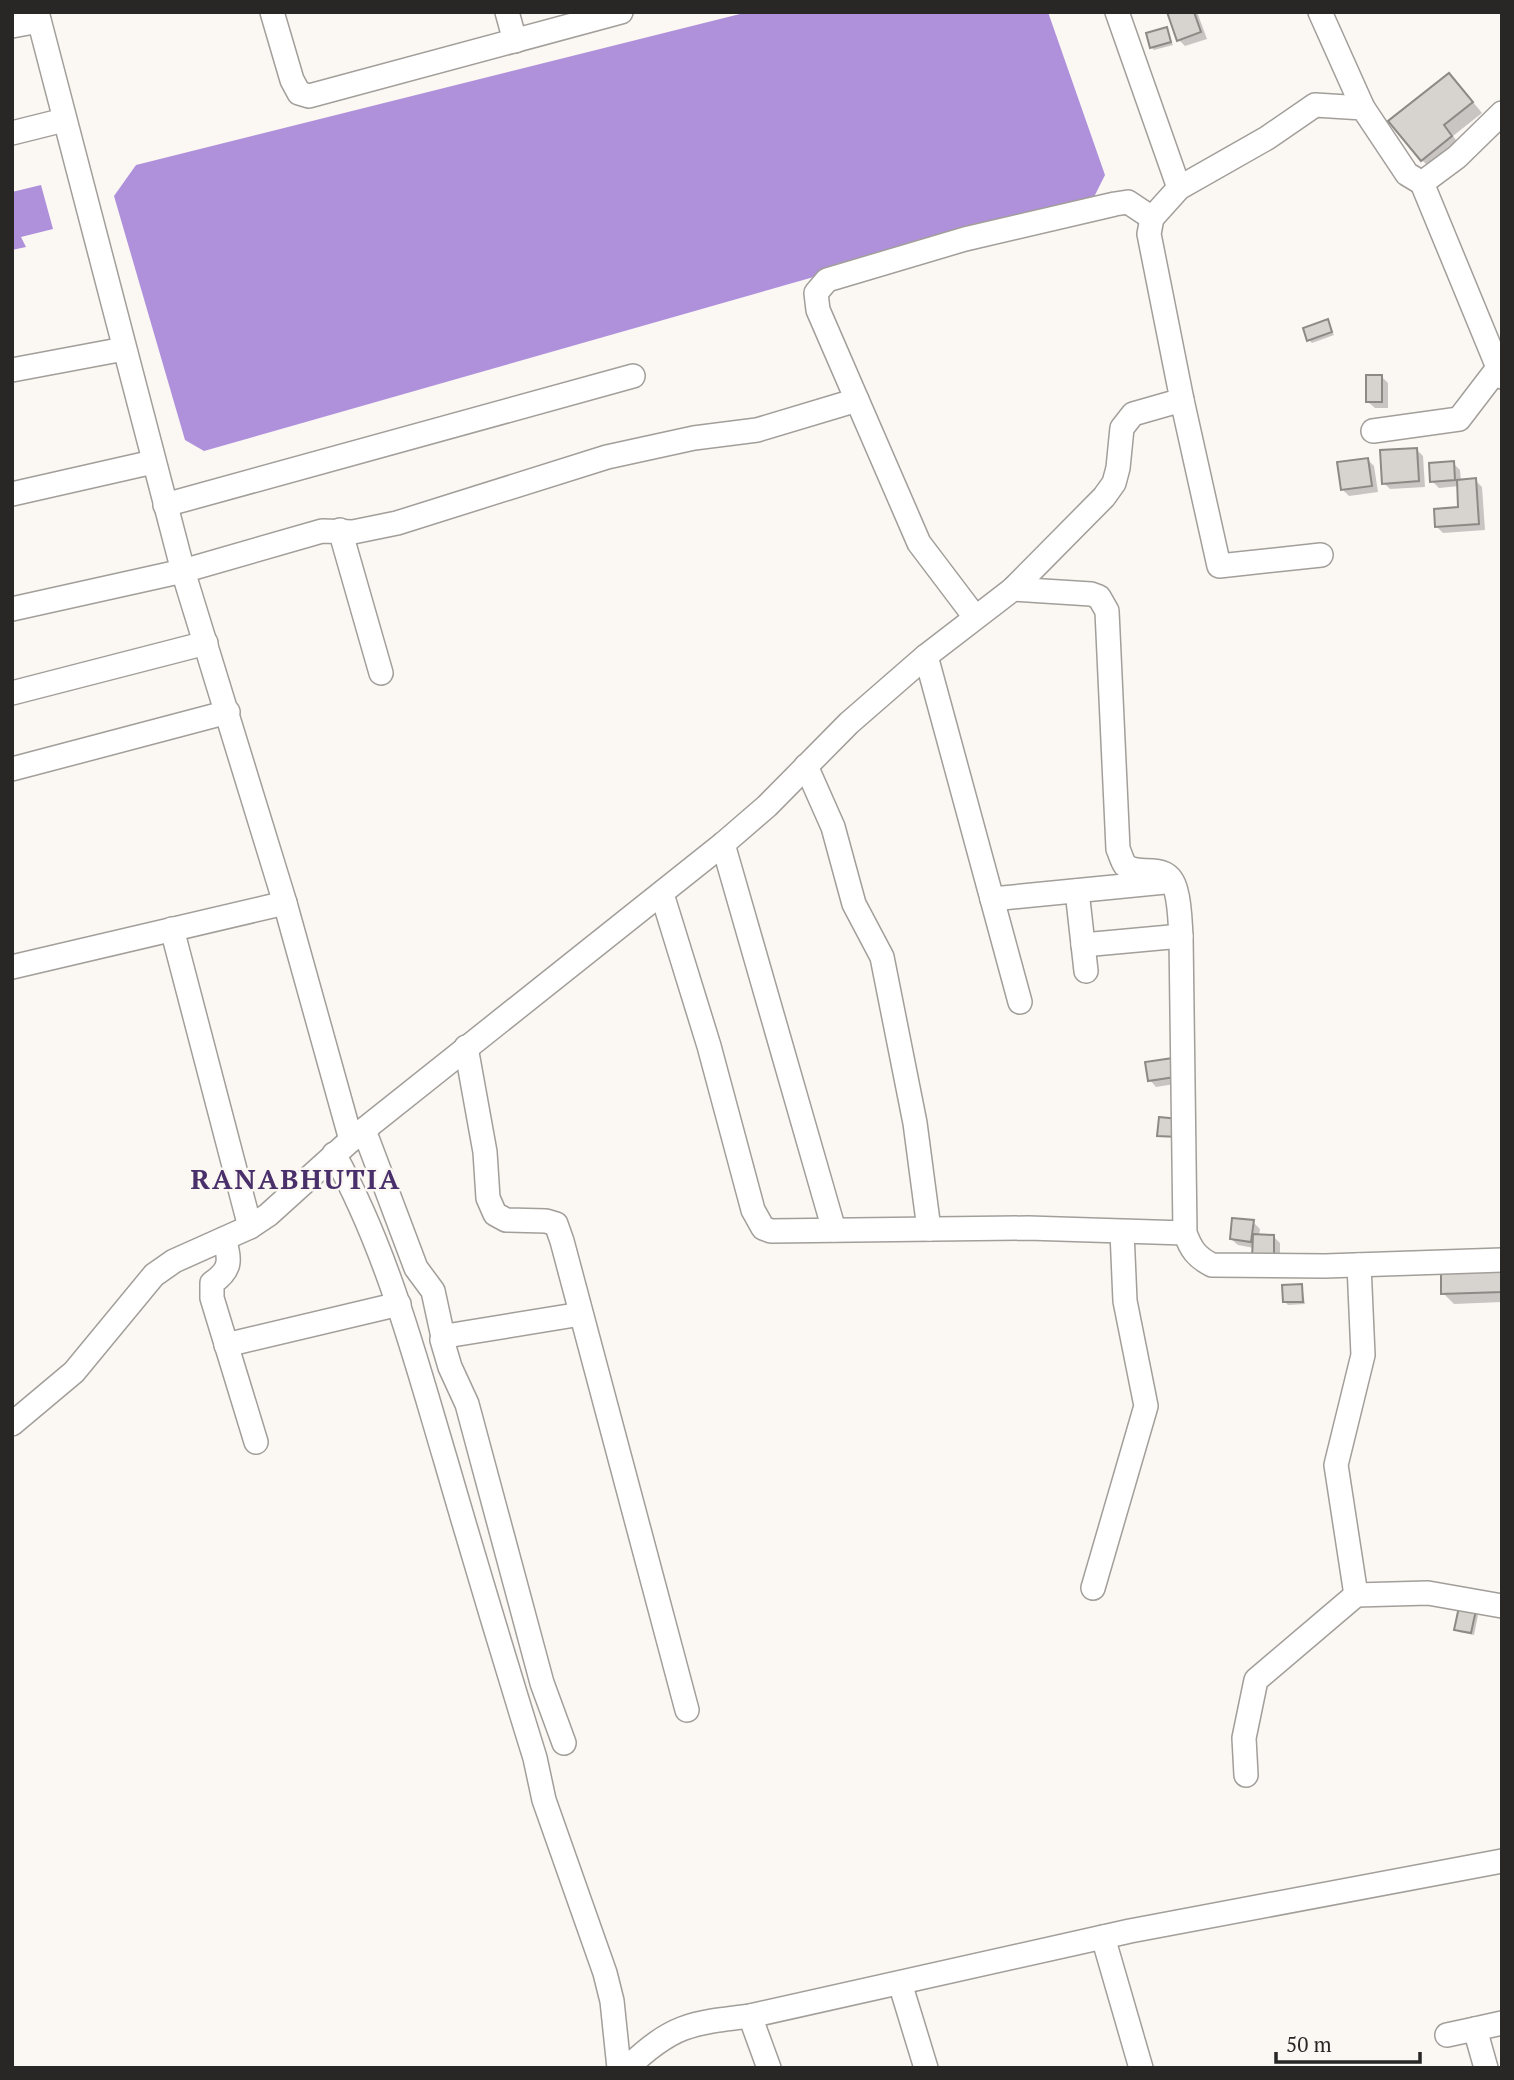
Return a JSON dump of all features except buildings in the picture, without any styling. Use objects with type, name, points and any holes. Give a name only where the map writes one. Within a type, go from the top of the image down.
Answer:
[{"type":"street","points":[[272,12],[292,80],[299,93],[309,96],[608,14]]},
{"type":"street","points":[[507,12],[515,41]]},
{"type":"street","points":[[1117,12],[1179,188]]},
{"type":"street","points":[[1320,12],[1363,108],[1407,174],[1422,183],[1500,372],[1460,419],[1373,431]]},
{"type":"street","points":[[12,26],[38,17],[153,462],[183,571],[285,903],[350,1141],[366,1216],[399,1304],[535,1758],[544,1800],[605,1973],[612,2001],[619,2068]]},
{"type":"street","points":[[1321,555],[1219,565],[1149,234],[1152,218],[1179,188],[1267,138],[1315,105],[1363,108]]},
{"type":"street","points":[[1422,183],[1457,157],[1502,113]]},
{"type":"street","points":[[12,133],[64,120]]},
{"type":"street","points":[[975,617],[950,581],[925,555],[815,300],[820,285],[827,280],[965,239],[1115,204],[1128,202],[1152,218]]},
{"type":"street","points":[[12,370],[124,349]]},
{"type":"street","points":[[165,505],[633,376]]},
{"type":"street","points":[[12,609],[183,571],[322,531],[353,532],[397,523],[607,457],[694,438],[757,430],[857,400]]},
{"type":"street","points":[[12,1424],[74,1372],[154,1275],[174,1261],[250,1227],[466,1047],[723,844],[926,656],[1013,589],[1104,497],[1114,482],[1122,428],[1133,414],[1182,400]]},
{"type":"street","points":[[12,494],[153,462]]},
{"type":"street","points":[[340,530],[381,673]]},
{"type":"street","points":[[1013,589],[1091,594],[1104,602],[1108,626],[1118,849],[1125,865],[1134,869],[1156,869],[1172,881],[1176,889],[1181,936],[1185,1233],[1198,1258],[1212,1265],[1502,1261]]},
{"type":"street","points":[[12,693],[206,643]]},
{"type":"street","points":[[926,656],[1020,1002]]},
{"type":"street","points":[[12,769],[228,712]]},
{"type":"street","points":[[806,766],[832,827],[854,904],[882,957],[912,1110],[929,1229]]},
{"type":"street","points":[[723,844],[834,1230]]},
{"type":"street","points":[[992,899],[1172,881]]},
{"type":"street","points":[[1077,891],[1086,971]]},
{"type":"street","points":[[662,894],[709,1046],[758,1222],[771,1231],[1028,1228],[1185,1233]]},
{"type":"street","points":[[12,967],[285,903]]},
{"type":"street","points":[[172,929],[250,1227]]},
{"type":"street","points":[[1083,946],[1181,936]]},
{"type":"street","points":[[466,1047],[485,1152],[488,1198],[495,1214],[506,1220],[546,1221],[556,1224],[687,1710]]},
{"type":"street","points":[[350,1141],[416,1268],[433,1291],[443,1347],[473,1426],[542,1683],[564,1743]]},
{"type":"street","points":[[1093,1588],[1146,1406],[1125,1301],[1122,1232]]},
{"type":"street","points":[[224,1239],[230,1264],[228,1271],[212,1283],[210,1289],[256,1442]]},
{"type":"street","points":[[1356,1595],[1336,1465],[1363,1355],[1359,1265]]},
{"type":"street","points":[[226,1345],[399,1304]]},
{"type":"street","points":[[443,1337],[581,1314]]},
{"type":"street","points":[[1246,1774],[1244,1738],[1256,1680],[1356,1595],[1429,1593],[1502,1606]]},
{"type":"street","points":[[627,2068],[657,2039],[692,2023],[750,2016],[1103,1937],[1502,1861]]},
{"type":"street","points":[[1103,1937],[1141,2068]]},
{"type":"street","points":[[900,1983],[926,2068]]},
{"type":"street","points":[[750,2016],[769,2068]]},
{"type":"street","points":[[1447,2035],[1502,2023]]},
{"type":"street","points":[[1475,2029],[1486,2068]]},
{"type":"shaded area","points":[[748,12],[1048,12],[1105,175],[1094,197],[204,451],[185,440],[114,196],[136,165]]},
{"type":"shaded area","points":[[41,185],[53,229],[21,237],[26,247],[12,250],[12,192]]},
{"type":"district","name":"RANABHUTIA","points":[[296,1178]]}]
